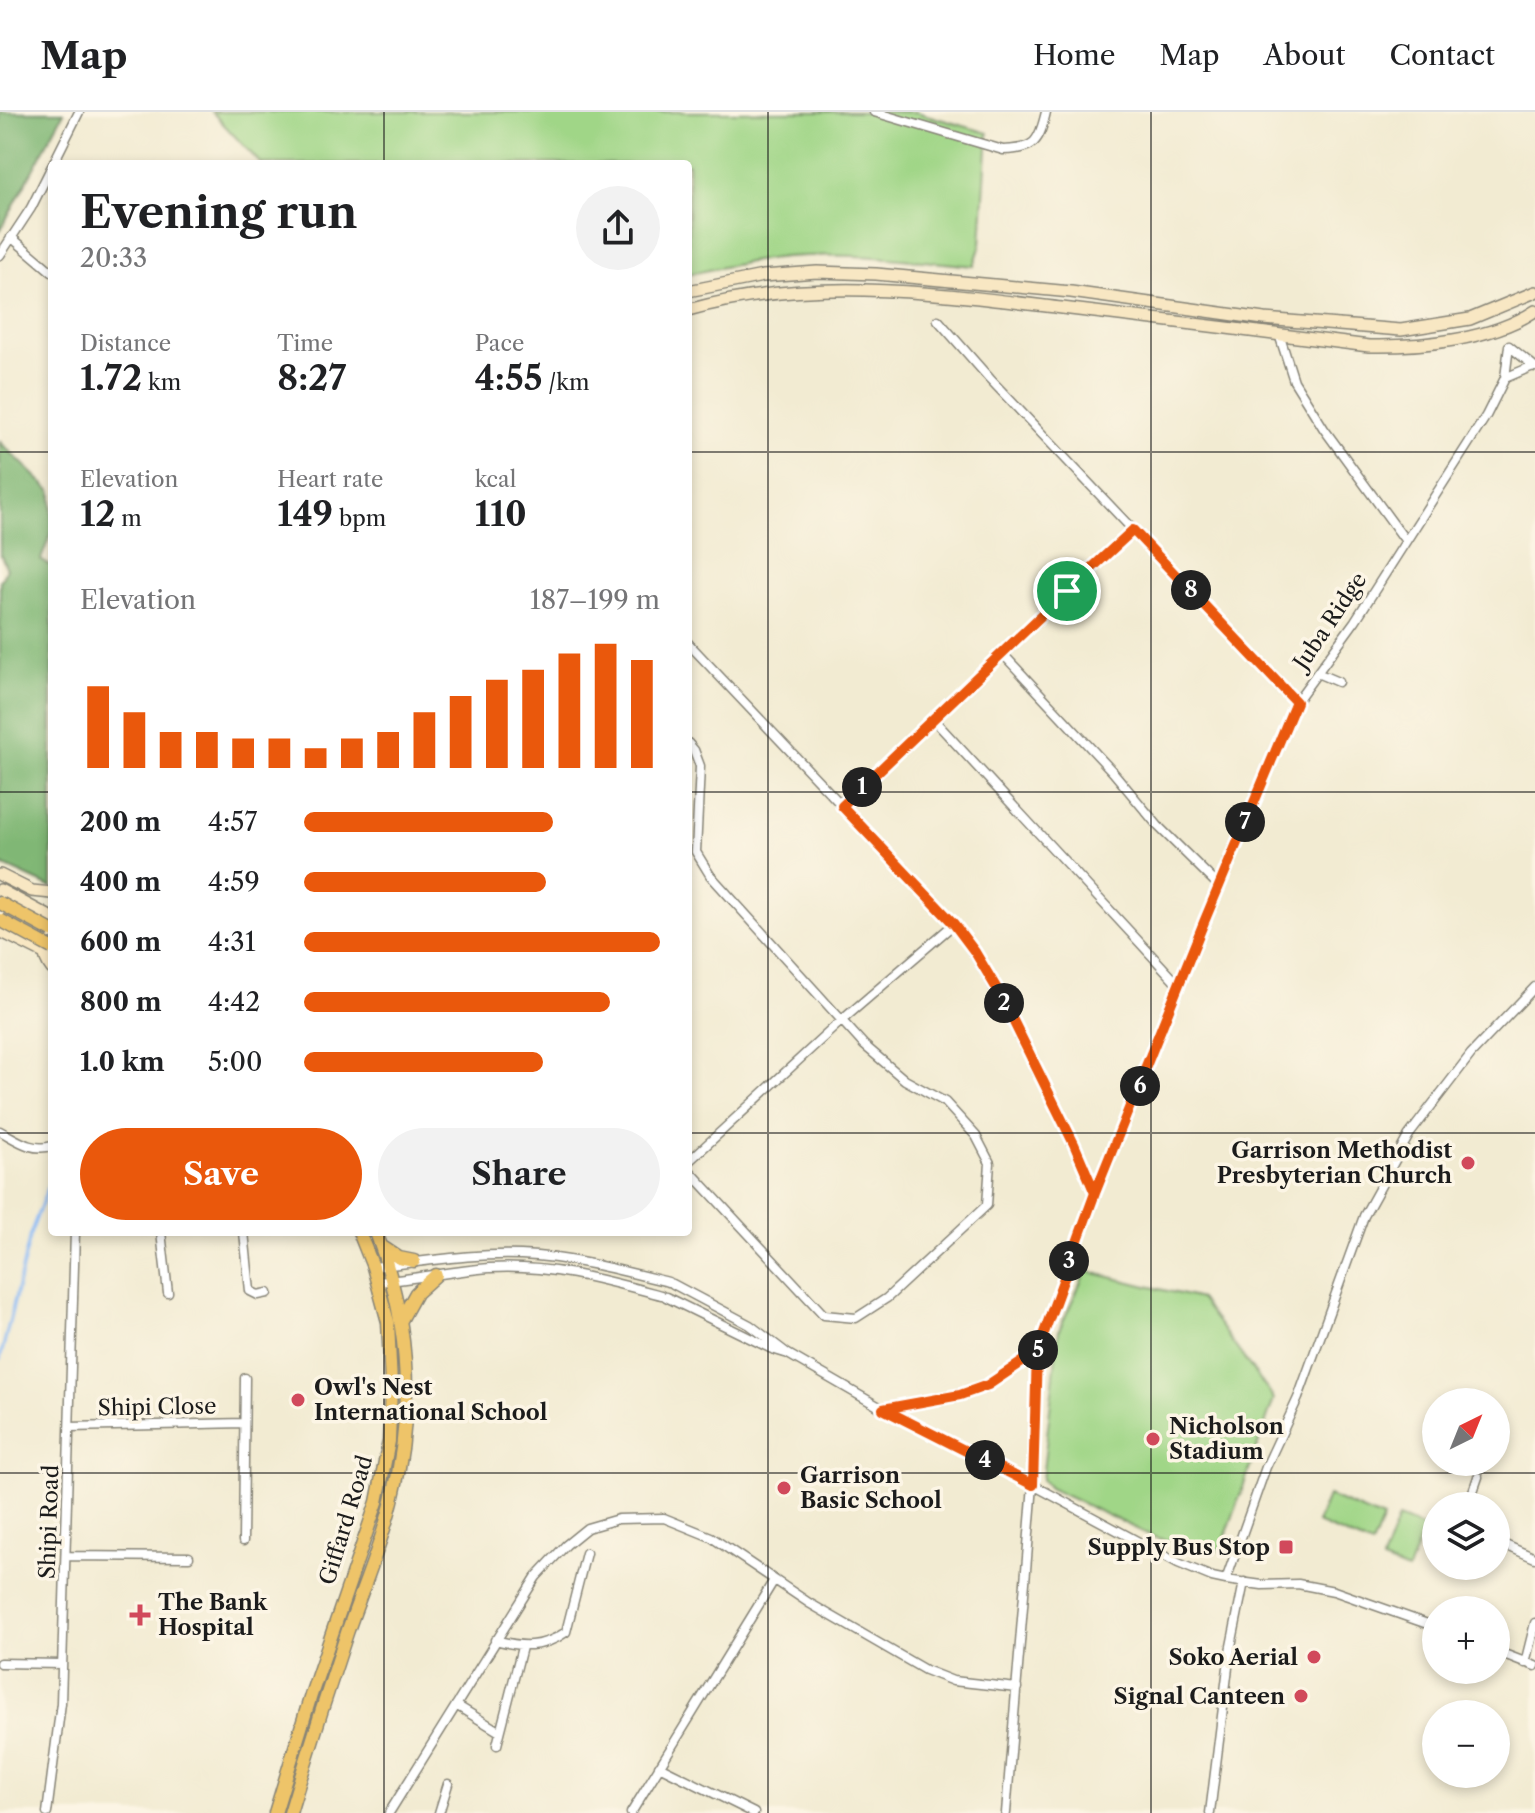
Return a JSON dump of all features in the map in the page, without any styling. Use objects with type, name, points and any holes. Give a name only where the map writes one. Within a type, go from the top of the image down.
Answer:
[{"type":"main road","points":[[692,290],[763,276],[817,272],[876,274],[1071,292],[1264,319],[1401,330],[1470,319],[1535,292]]},
{"type":"main road","points":[[692,309],[775,292],[879,290],[979,298],[1369,346],[1417,346],[1449,341],[1499,327],[1535,311]]},
{"type":"main road","points":[[0,875],[32,891],[48,893]]},
{"type":"main road","points":[[0,890],[48,916]]},
{"type":"main road","points":[[0,903],[48,928]]},
{"type":"main road","points":[[0,920],[48,951]]},
{"type":"main road","points":[[0,931],[48,951]]},
{"type":"main road","name":"Giffard Road","points":[[290,1813],[323,1704],[392,1503],[404,1444],[407,1384],[401,1320],[380,1266],[361,1236]]},
{"type":"main road","name":"Giffard Road","points":[[378,1236],[381,1245],[380,1266]]},
{"type":"main road","points":[[381,1245],[399,1258],[414,1261]]},
{"type":"main road","points":[[401,1320],[416,1293],[436,1275]]},
{"type":"main road","name":"Giffard Road","points":[[275,1813],[311,1695],[377,1502],[389,1441],[391,1385],[384,1281]]},
{"type":"street","points":[[55,160],[79,112]]},
{"type":"street","points":[[874,112],[1003,150],[1025,149],[1041,136],[1046,112]]},
{"type":"street","points":[[0,255],[31,208],[48,173]]},
{"type":"street","points":[[11,237],[48,269]]},
{"type":"street","points":[[938,320],[990,379],[1296,702]]},
{"type":"street","points":[[1279,334],[1294,381],[1324,429],[1405,540]]},
{"type":"street","name":"Juba Ridge","points":[[1006,1813],[1033,1485],[1037,1352],[1095,1193],[1296,702],[1355,621],[1486,416],[1505,378],[1509,346],[1534,366]]},
{"type":"street","points":[[1505,378],[1534,366]]},
{"type":"street","points":[[842,806],[1133,530]]},
{"type":"street","points":[[692,647],[954,924],[975,952],[1000,994],[1095,1193]]},
{"type":"street","points":[[1002,653],[1113,772],[1158,826],[1219,886]]},
{"type":"street","points":[[1317,673],[1338,682]]},
{"type":"street","points":[[933,719],[1179,985]]},
{"type":"street","points":[[692,748],[700,766],[696,852],[710,875],[864,1045],[905,1080],[945,1102],[976,1136],[990,1163],[987,1205],[887,1298],[856,1318],[824,1315],[692,1173]]},
{"type":"street","points":[[692,1158],[841,1021],[954,924]]},
{"type":"street","points":[[1226,1580],[1266,1467],[1298,1398],[1364,1216],[1409,1135],[1471,1054],[1535,987]]},
{"type":"street","points":[[0,1131],[29,1147],[48,1147]]},
{"type":"street","name":"Shipi Road","points":[[47,1813],[59,1718],[62,1664],[75,1236]]},
{"type":"street","points":[[161,1236],[168,1293]]},
{"type":"street","points":[[244,1236],[250,1291],[258,1295],[268,1293]]},
{"type":"street","points":[[380,1266],[472,1255],[523,1255],[609,1266],[670,1283],[750,1325],[788,1354],[883,1409],[1178,1563],[1226,1580],[1298,1584],[1334,1591],[1422,1622]]},
{"type":"street","points":[[384,1281],[491,1268],[551,1270],[583,1275],[664,1296],[788,1354]]},
{"type":"street","points":[[883,1409],[960,1395],[988,1385],[1037,1352]]},
{"type":"street","name":"Shipi Close","points":[[243,1541],[245,1378]]},
{"type":"street","name":"Shipi Close","points":[[70,1427],[244,1423]]},
{"type":"street","points":[[1473,1492],[1478,1477]]},
{"type":"street","points":[[389,1813],[536,1577],[587,1528],[618,1519],[664,1518],[689,1527],[711,1537],[883,1648],[925,1670],[953,1681],[1017,1688]]},
{"type":"street","points":[[1510,1547],[1535,1558]]},
{"type":"street","points":[[495,1640],[522,1647],[545,1642],[566,1632],[586,1553]]},
{"type":"street","points":[[66,1556],[189,1557]]},
{"type":"street","points":[[631,1813],[774,1580]]},
{"type":"street","points":[[1210,1813],[1230,1651],[1244,1582]]},
{"type":"street","points":[[1525,1663],[1535,1623]]},
{"type":"street","points":[[497,1745],[522,1647]]},
{"type":"street","points":[[1510,1657],[1535,1666]]},
{"type":"street","points":[[0,1663],[62,1664]]},
{"type":"street","points":[[456,1705],[500,1732]]},
{"type":"street","points":[[659,1766],[754,1813]]},
{"type":"street","points":[[439,1813],[448,1784]]},
{"type":"street","points":[[728,1813],[735,1802]]},
{"type":"green space","points":[[0,112],[64,112],[0,231]]},
{"type":"green space","points":[[212,112],[916,112],[988,133],[981,244],[974,266],[832,255],[760,260],[692,273],[692,160],[257,160]]},
{"type":"green space","points":[[0,442],[48,488],[48,541],[41,560],[48,564],[48,886],[0,864],[0,581],[7,569],[0,553]]},
{"type":"green space","name":"Nicholson Stadium","points":[[1086,1271],[1200,1299],[1274,1399],[1221,1550],[1156,1538],[1049,1488],[1042,1480],[1059,1330]]},
{"type":"green space","points":[[1328,1496],[1383,1519],[1372,1546],[1317,1523]]},
{"type":"green space","points":[[1398,1518],[1422,1527],[1408,1571],[1382,1561]]},
{"type":"waterway","points":[[0,1360],[31,1232],[48,1187]]},
{"type":"place","name":"Garrison Methodist Presbyterian Church","points":[[1468,1163]]},
{"type":"place","name":"Owl's Nest International School","points":[[298,1400]]},
{"type":"place","name":"Nicholson Stadium","points":[[1153,1439]]},
{"type":"place","name":"Garrison Basic School","points":[[784,1488]]},
{"type":"place","name":"Supply Bus Stop","points":[[1286,1547]]},
{"type":"place","name":"The Bank Hospital","points":[[140,1615]]},
{"type":"place","name":"Soko Aerial","points":[[1314,1657]]},
{"type":"place","name":"Signal Canteen","points":[[1301,1696]]},
{"type":"route","points":[[1067,591],[842,806],[954,924],[975,952],[1000,994],[1095,1193],[1037,1352],[1033,1485],[883,1409],[960,1395],[988,1385],[1037,1352],[1065,1271],[1095,1193],[1296,702],[1133,530],[1067,591]]}]
